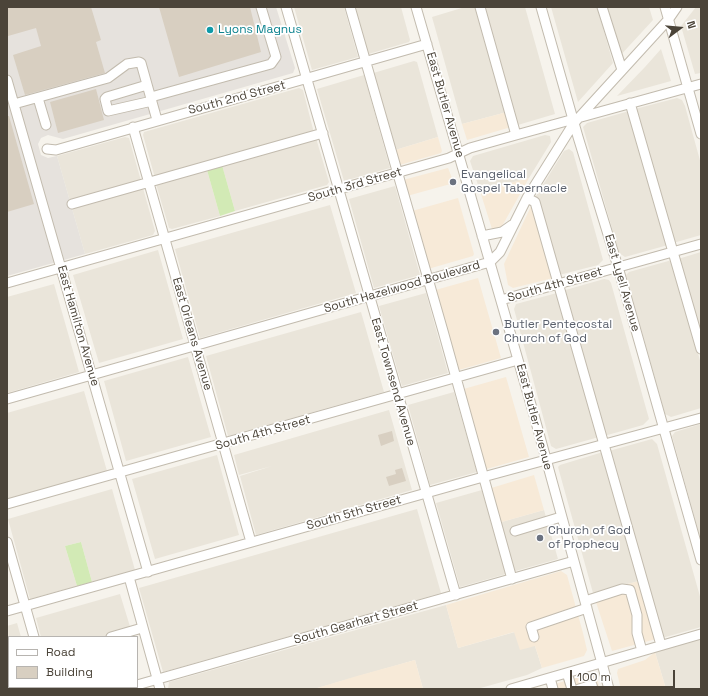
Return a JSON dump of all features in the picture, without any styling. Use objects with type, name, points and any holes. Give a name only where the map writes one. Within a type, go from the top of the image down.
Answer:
[{"type":"street","points":[[147,85],[107,97],[105,99],[108,111],[272,64],[276,57],[261,7]]},
{"type":"street","name":"East Townsend Avenue","points":[[286,7],[425,493],[456,595]]},
{"type":"street","points":[[350,7],[512,579]]},
{"type":"street","name":"East Butler Avenue","points":[[416,7],[518,360],[609,689]]},
{"type":"street","points":[[480,7],[516,135]]},
{"type":"street","name":"East Lyell Avenue","points":[[541,7],[618,267],[662,428],[701,560]]},
{"type":"street","points":[[602,7],[622,70]]},
{"type":"street","points":[[664,7],[701,134]]},
{"type":"street","name":"South Hazelwood Boulevard","points":[[7,399],[490,262],[500,252],[527,198],[575,120],[668,20],[677,7]]},
{"type":"street","name":"South 2nd Street","points":[[47,149],[56,150],[133,126],[307,79],[427,44]]},
{"type":"street","points":[[14,104],[108,78],[127,64],[139,62],[141,63],[157,120]]},
{"type":"street","name":"East Hamilton Avenue","points":[[7,80],[148,572]]},
{"type":"street","name":"South 3rd Street","points":[[7,283],[449,158],[459,153],[516,135],[575,120],[630,103],[701,84]]},
{"type":"street","points":[[38,98],[46,125]]},
{"type":"street","points":[[630,103],[701,349]]},
{"type":"street","name":"East Orleans Avenue","points":[[133,126],[251,542]]},
{"type":"street","points":[[72,204],[323,133]]},
{"type":"street","points":[[527,198],[535,202],[661,645]]},
{"type":"street","points":[[482,236],[502,232],[513,225]]},
{"type":"street","name":"South 4th Street","points":[[501,300],[701,244]]},
{"type":"street","name":"South 4th Street","points":[[7,504],[518,360]]},
{"type":"street","name":"South 5th Street","points":[[7,611],[545,459],[701,418]]},
{"type":"street","points":[[515,531],[561,517]]},
{"type":"street","points":[[7,542],[34,636]]},
{"type":"street","name":"South Gearhart Street","points":[[138,685],[574,561]]},
{"type":"street","points":[[128,577],[160,689]]},
{"type":"street","points":[[534,637],[531,626],[622,589],[630,590],[635,609],[642,651]]},
{"type":"street","points":[[114,636],[142,628]]},
{"type":"street","points":[[511,689],[701,634]]},
{"type":"street","points":[[567,673],[572,689]]},
{"type":"street","points":[[550,678],[553,689]]},
{"type":"street","points":[[579,689],[592,685],[594,689]]},
{"type":"shaded area","points":[[7,7],[276,7],[295,68],[293,73],[63,139],[48,135],[41,138],[38,144],[41,155],[48,158],[57,156],[85,254],[7,276]]},
{"type":"shaded area","points":[[294,7],[344,7],[358,57],[312,70]]},
{"type":"shaded area","points":[[351,7],[401,7],[410,40],[409,42],[365,55]]},
{"type":"shaded area","points":[[465,7],[525,7],[555,114],[511,127],[507,112],[462,124],[432,17]]},
{"type":"shaded area","points":[[551,7],[597,7],[613,63],[578,102]]},
{"type":"shaded area","points":[[604,7],[649,7],[653,20],[618,58]]},
{"type":"shaded area","points":[[696,7],[701,7],[701,73],[695,74],[681,26]]},
{"type":"shaded area","points":[[661,49],[671,81],[617,96],[645,67]]},
{"type":"shaded area","points":[[414,61],[417,62],[438,137],[392,151],[370,74]]},
{"type":"shaded area","points":[[364,75],[390,168],[344,181],[317,89]]},
{"type":"shaded area","points":[[299,88],[303,90],[314,133],[155,178],[143,135],[144,132]]},
{"type":"shaded area","points":[[677,98],[682,100],[685,106],[701,164],[701,235],[673,243],[635,109]]},
{"type":"shaded area","points":[[629,111],[668,245],[625,257],[619,253],[583,127],[587,123]]},
{"type":"shaded area","points":[[507,112],[511,127],[467,140],[462,124]]},
{"type":"shaded area","points":[[545,135],[550,136],[551,142],[529,178],[480,191],[470,161],[473,156]]},
{"type":"shaded area","points":[[125,137],[129,138],[155,231],[153,235],[85,254],[57,156]]},
{"type":"shaded area","points":[[438,137],[442,151],[441,153],[396,166],[392,151]]},
{"type":"shaded area","points":[[316,138],[329,182],[327,185],[235,211],[222,165]]},
{"type":"shaded area","points":[[569,149],[573,152],[603,260],[598,265],[559,275],[536,196],[564,151]]},
{"type":"shaded area","points":[[448,168],[454,183],[407,196],[403,180]]},
{"type":"shaded area","points":[[207,170],[220,216],[172,229],[169,228],[156,184]]},
{"type":"shaded area","points":[[529,178],[501,228],[492,229],[480,191]]},
{"type":"shaded area","points":[[395,186],[420,275],[374,288],[349,199]]},
{"type":"shaded area","points":[[458,198],[474,254],[473,256],[428,269],[412,211]]},
{"type":"shaded area","points":[[532,204],[553,278],[513,288],[508,285],[504,264]]},
{"type":"shaded area","points":[[330,205],[356,293],[200,338],[175,249]]},
{"type":"shaded area","points":[[158,250],[183,339],[99,363],[73,275]]},
{"type":"shaded area","points":[[701,252],[701,341],[678,259]]},
{"type":"shaded area","points":[[672,260],[701,364],[701,408],[671,417],[665,414],[626,275],[629,272]]},
{"type":"shaded area","points":[[478,278],[501,358],[455,371],[432,291]]},
{"type":"shaded area","points":[[604,279],[609,280],[611,283],[649,419],[643,425],[604,436],[562,291]]},
{"type":"shaded area","points":[[54,284],[79,372],[7,393],[7,297]]},
{"type":"shaded area","points":[[426,293],[448,373],[402,386],[379,306]]},
{"type":"shaded area","points":[[557,293],[599,437],[556,449],[551,446],[514,309],[516,304]]},
{"type":"shaded area","points":[[361,312],[384,392],[228,436],[206,356]]},
{"type":"shaded area","points":[[188,357],[211,437],[126,461],[104,381]]},
{"type":"shaded area","points":[[506,377],[529,457],[483,470],[460,390]]},
{"type":"shaded area","points":[[84,391],[107,471],[7,499],[7,413]]},
{"type":"shaded area","points":[[454,392],[477,472],[430,485],[408,405]]},
{"type":"shaded area","points":[[389,410],[412,490],[256,535],[240,476],[272,466],[239,475],[234,455]]},
{"type":"shaded area","points":[[701,424],[701,541],[672,436],[675,432]]},
{"type":"shaded area","points":[[652,439],[657,444],[701,600],[701,627],[662,638],[609,451]]},
{"type":"shaded area","points":[[603,452],[639,581],[593,593],[558,467],[560,465]]},
{"type":"shaded area","points":[[217,455],[239,535],[155,559],[132,479]]},
{"type":"shaded area","points":[[534,475],[544,510],[498,523],[488,489]]},
{"type":"shaded area","points":[[112,489],[135,570],[92,582],[81,542],[65,546],[77,586],[30,599],[8,519]]},
{"type":"shaded area","points":[[482,490],[506,574],[460,587],[436,503]]},
{"type":"shaded area","points":[[417,509],[441,593],[163,672],[139,588]]},
{"type":"shaded area","points":[[544,510],[558,559],[512,572],[498,523]]},
{"type":"shaded area","points":[[561,571],[567,575],[583,633],[587,650],[584,656],[542,668],[535,646],[520,650],[514,632],[458,648],[446,605]]},
{"type":"shaded area","points":[[639,581],[656,639],[612,651],[593,593]]},
{"type":"shaded area","points":[[120,594],[132,633],[121,636],[41,636],[36,618]]},
{"type":"shaded area","points":[[446,605],[458,648],[515,632],[535,646],[542,668],[527,675],[477,689],[423,689],[415,660],[314,689],[168,689],[169,682]]},
{"type":"shaded area","points":[[17,623],[21,636],[8,636],[8,668],[7,668],[7,626]]},
{"type":"shaded area","points":[[701,639],[701,689],[666,689],[655,652]]},
{"type":"shaded area","points":[[655,652],[666,689],[621,689],[617,673],[618,669],[645,660]]},
{"type":"shaded area","points":[[415,660],[423,689],[314,689],[357,676]]},
{"type":"shaded area","points":[[592,673],[596,675],[600,689],[556,689],[555,684]]},
{"type":"green space","points":[[222,165],[235,211],[220,216],[207,170]]},
{"type":"green space","points":[[81,542],[92,582],[77,586],[65,546]]},
{"type":"building","points":[[7,7],[91,7],[101,40],[96,42],[105,73],[25,95],[13,55],[41,46],[36,28],[8,36]]},
{"type":"building","name":"Lyons Magnus","points":[[159,7],[250,7],[261,52],[179,77]]},
{"type":"building","points":[[96,89],[104,120],[58,133],[50,102]]},
{"type":"building","points":[[7,116],[9,116],[34,204],[7,212]]},
{"type":"building","points":[[392,431],[394,441],[381,446],[378,435]]},
{"type":"building","points":[[402,468],[406,481],[389,486],[386,477],[396,474],[395,470]]},
{"type":"place","name":"Lyons Magnus","points":[[210,30]]},
{"type":"place","name":"Evangelical Gospel Tabernacle","points":[[453,182]]},
{"type":"place","name":"Butler Pentecostal Church of God","points":[[496,332]]},
{"type":"place","name":"Church of God of Prophecy","points":[[540,538]]}]
